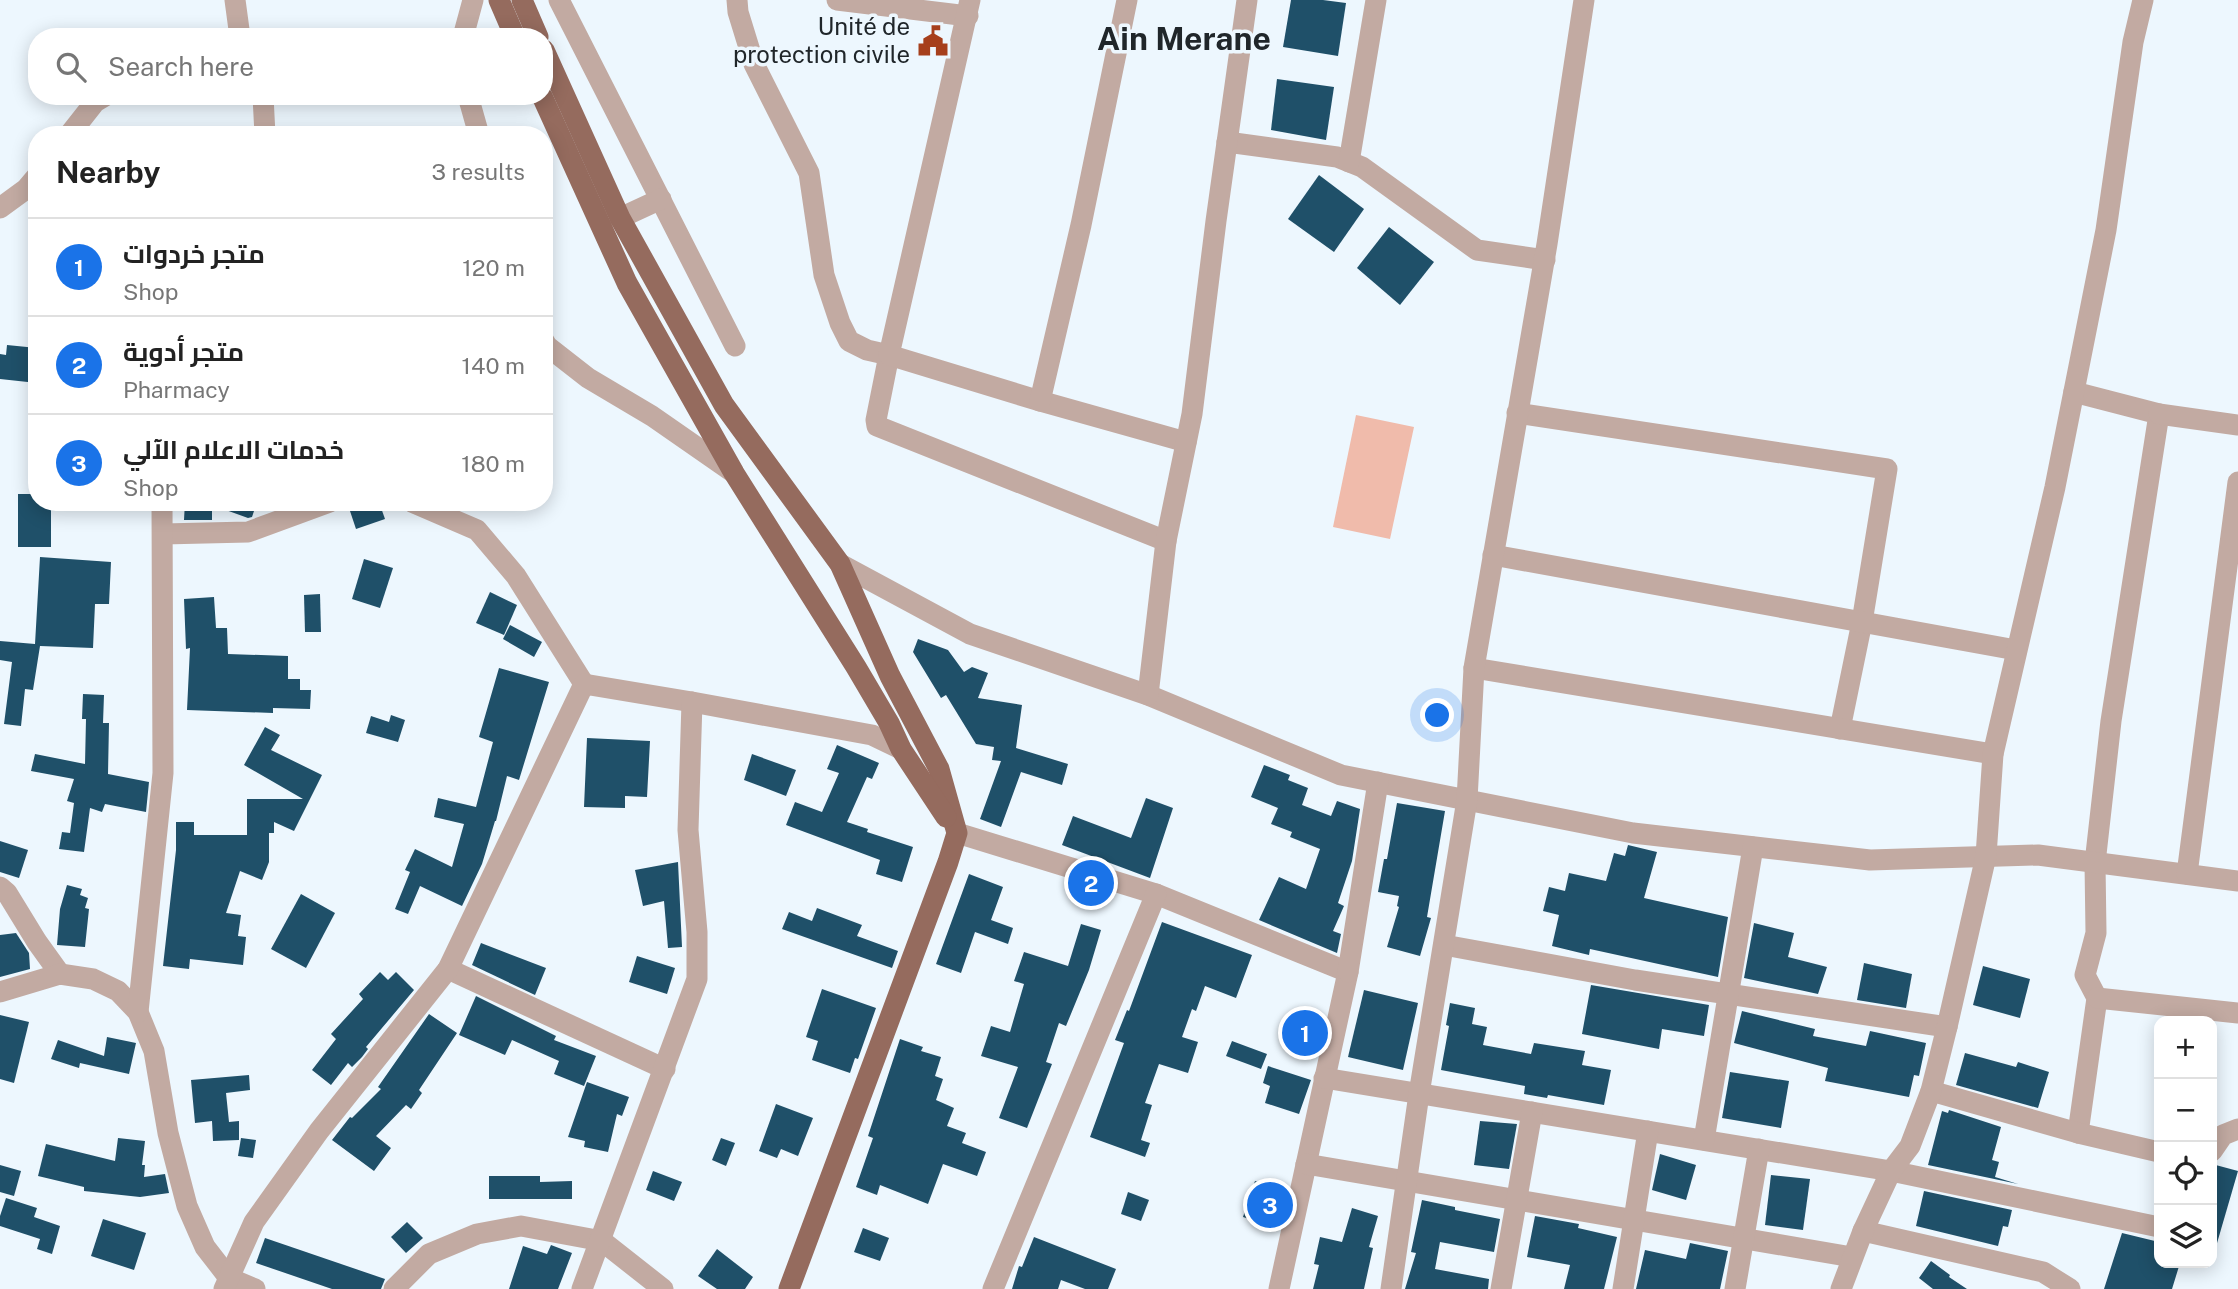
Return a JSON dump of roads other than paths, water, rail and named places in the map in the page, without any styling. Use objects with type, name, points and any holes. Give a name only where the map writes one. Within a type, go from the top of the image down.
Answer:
[{"type":"main road","points":[[499,0],[511,28]]},
{"type":"main road","points":[[522,0],[534,28]]},
{"type":"main road","points":[[553,70],[620,218],[724,405],[840,564],[890,676],[939,769],[957,833],[944,875],[789,1289]]},
{"type":"main road","points":[[546,105],[627,282],[734,473],[856,667],[901,749],[957,833]]},
{"type":"street","points":[[236,0],[237,28]]},
{"type":"street","points":[[465,28],[473,0]]},
{"type":"street","points":[[559,0],[735,346]]},
{"type":"street","points":[[737,0],[738,12],[754,64],[809,173],[824,275],[849,341],[867,350],[1186,442]]},
{"type":"street","points":[[837,0],[969,8],[889,355],[877,426],[1166,541]]},
{"type":"street","points":[[1040,401],[1081,225],[1127,0]]},
{"type":"street","points":[[1148,695],[1166,541],[1192,415],[1247,0]]},
{"type":"street","points":[[1349,162],[1376,0]]},
{"type":"street","points":[[1391,1289],[1419,1094],[1467,800],[1474,668],[1545,260],[1584,0]]},
{"type":"street","points":[[1843,1288],[1852,1257],[1891,1171],[1910,1146],[1931,1091],[1947,1027],[1986,856],[1993,754],[2055,488],[2106,230],[2133,42],[2143,0]]},
{"type":"street","points":[[76,126],[93,105]]},
{"type":"street","points":[[263,105],[265,126]]},
{"type":"street","points":[[471,105],[476,126]]},
{"type":"street","points":[[1227,142],[1337,157],[1362,167],[1477,250],[1545,260]]},
{"type":"street","points":[[0,208],[28,187]]},
{"type":"street","points":[[620,218],[660,199]]},
{"type":"street","points":[[553,351],[587,378],[652,416],[734,473]]},
{"type":"street","points":[[2074,392],[2159,414],[2238,425]]},
{"type":"street","points":[[1517,413],[1887,469],[1862,622],[1840,729]]},
{"type":"street","points":[[2078,1133],[2097,998],[2085,975],[2096,933],[2095,863],[2111,721],[2159,414]]},
{"type":"street","points":[[2187,874],[2238,482]]},
{"type":"street","points":[[138,1012],[163,773],[162,511]]},
{"type":"street","points":[[163,534],[248,532],[305,511]]},
{"type":"street","points":[[433,511],[477,530]]},
{"type":"street","points":[[463,511],[516,576],[584,684],[872,735],[901,749]]},
{"type":"street","points":[[1493,555],[2016,650]]},
{"type":"street","points":[[840,564],[970,634],[1148,695],[1341,775],[1633,833],[1870,860],[2038,855],[2238,881]]},
{"type":"street","points":[[1474,668],[1993,754]]},
{"type":"street","points":[[227,1283],[254,1222],[275,1192],[319,1131],[448,969],[584,684]]},
{"type":"street","points":[[582,1289],[697,979],[697,932],[688,830],[692,702]]},
{"type":"street","points":[[1279,1289],[1348,972],[1378,782]]},
{"type":"street","points":[[957,833],[1156,894],[1348,972]]},
{"type":"street","points":[[1704,1140],[1753,847]]},
{"type":"street","points":[[0,887],[7,893],[60,974]]},
{"type":"street","points":[[993,1289],[1156,894]]},
{"type":"street","points":[[1444,946],[1636,980],[1947,1027]]},
{"type":"street","points":[[448,969],[665,1069]]},
{"type":"street","points":[[0,992],[60,974],[93,979],[118,991],[138,1012],[154,1051],[167,1133],[187,1206],[205,1247],[227,1283],[255,1289]]},
{"type":"street","points":[[2097,998],[2238,1013]]},
{"type":"street","points":[[1324,1078],[1891,1171],[2154,1226]]},
{"type":"street","points":[[1931,1091],[2078,1133],[2154,1151]]},
{"type":"street","points":[[1502,1289],[1532,1112]]},
{"type":"street","points":[[2217,1143],[2222,1135],[2238,1129]]},
{"type":"street","points":[[1623,1289],[1648,1131]]},
{"type":"street","points":[[1734,1289],[1759,1149]]},
{"type":"street","points":[[1306,1164],[1852,1257]]},
{"type":"street","points":[[394,1289],[429,1254],[477,1234],[521,1226],[602,1241],[663,1289]]},
{"type":"street","points":[[1863,1231],[2043,1272],[2070,1289]]},
{"type":"place","name":"Unité de protection civile","points":[[933,41]]},
{"type":"place","name":"متجر أدوية","points":[[1091,883]]},
{"type":"place","name":"متجر خردوات","points":[[1305,1033]]},
{"type":"place","name":"خدمات الاعلام الآلي","points":[[1270,1205]]},
{"type":"district","name":"Ain Merane","points":[[1184,39]]}]
